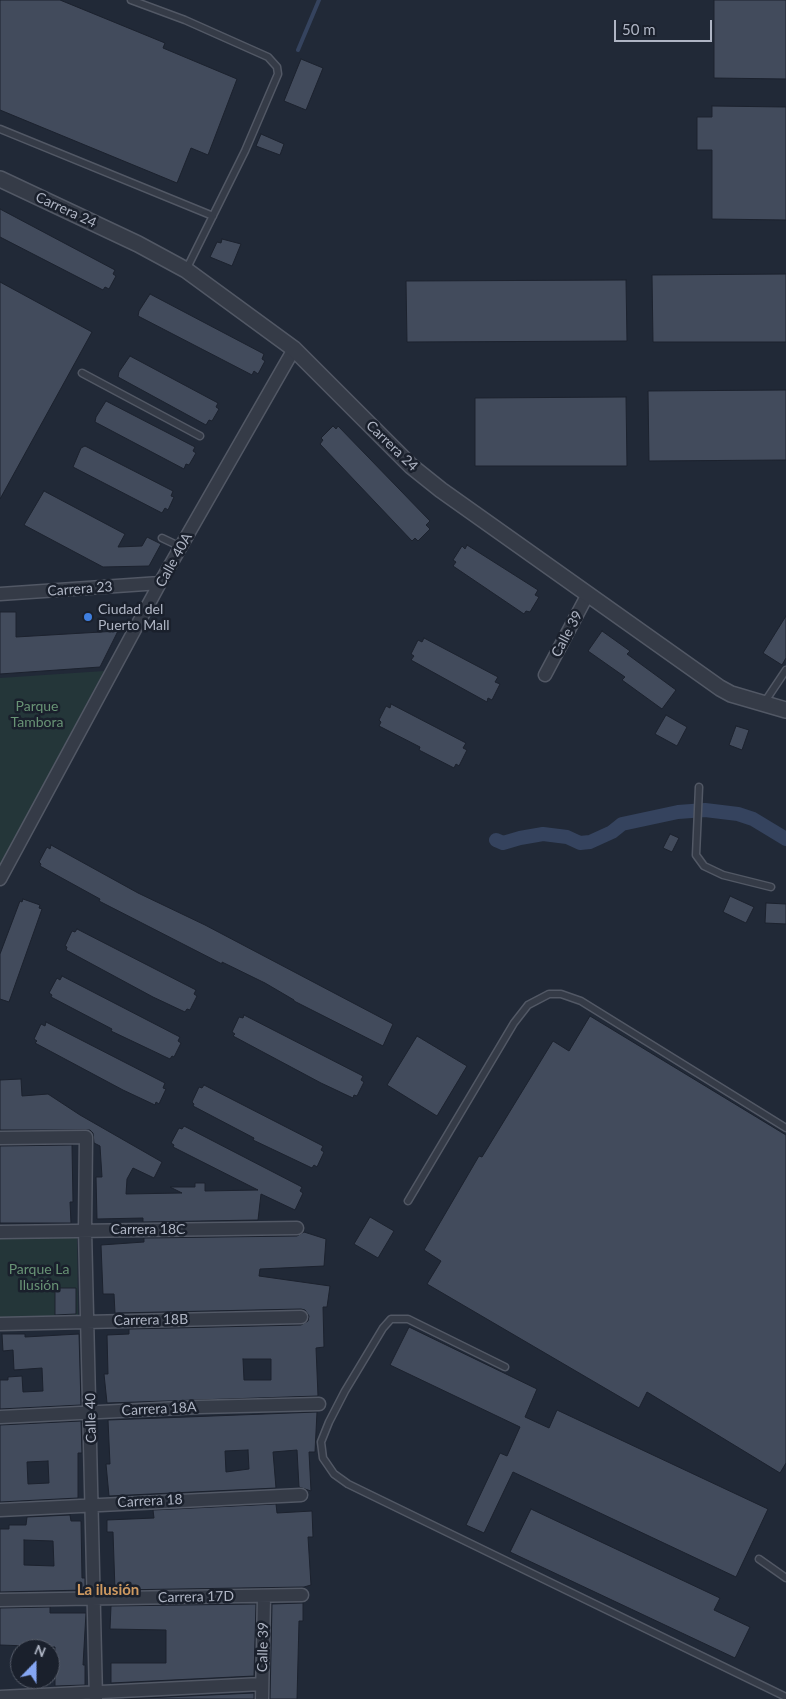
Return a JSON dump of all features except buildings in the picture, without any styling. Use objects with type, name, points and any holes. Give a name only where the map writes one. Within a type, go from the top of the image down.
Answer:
[{"type":"street","name":"Carrera 24","points":[[0,179],[138,244],[186,270],[294,349],[411,466],[441,490],[720,688],[731,694],[786,710]]},
{"type":"street","name":"Calle 40A","points":[[0,879],[160,583],[294,349]]},
{"type":"street","name":"Carrera 23","points":[[0,594],[160,583]]},
{"type":"street","name":"Calle 39","points":[[545,675],[588,594]]},
{"type":"street","name":"Calle 40","points":[[0,1138],[86,1136],[85,1230],[91,1414],[96,1696]]},
{"type":"street","name":"Carrera 18C","points":[[0,1232],[297,1228]]},
{"type":"street","name":"Carrera 18B","points":[[0,1324],[302,1317]]},
{"type":"street","name":"Carrera 18A","points":[[0,1417],[91,1414],[199,1407],[319,1404]]},
{"type":"street","name":"Carrera 18","points":[[0,1510],[300,1494]]},
{"type":"street","name":"Calle 39","points":[[262,1699],[264,1596]]},
{"type":"street","name":"Carrera 17D","points":[[0,1600],[302,1596]]},
{"type":"street","points":[[0,1697],[96,1696],[262,1684]]},
{"type":"lane","points":[[131,0],[151,3],[268,57],[277,66],[278,74],[269,97],[186,270]]},
{"type":"lane","points":[[0,129],[213,216]]},
{"type":"lane","points":[[82,373],[200,436]]},
{"type":"lane","points":[[162,538],[181,548]]},
{"type":"lane","points":[[764,704],[786,670]]},
{"type":"lane","points":[[699,787],[696,818],[696,855],[704,866],[723,875],[770,887]]},
{"type":"lane","points":[[408,1201],[514,1023],[528,1005],[549,994],[561,994],[581,1001],[786,1128]]},
{"type":"lane","points":[[505,1367],[408,1319],[391,1318],[382,1328],[345,1391],[321,1442],[323,1458],[334,1474],[348,1484],[786,1697]]},
{"type":"lane","points":[[759,1559],[786,1578]]},
{"type":"green space","name":"Parque Tambora","points":[[104,671],[27,815],[0,866],[0,678]]},
{"type":"green space","name":"Parque La Ilusión","points":[[77,1236],[78,1317],[0,1318],[0,1237]]},
{"type":"waterway","points":[[298,50],[319,0]]},
{"type":"waterway","points":[[496,840],[503,843],[543,834],[567,837],[580,843],[590,842],[612,832],[622,824],[678,812],[705,810],[738,814],[753,819],[786,839]]},
{"type":"place","name":"Ciudad del Puerto Mall","points":[[88,617]]},
{"type":"district","name":"La ilusión","points":[[108,1590]]}]
